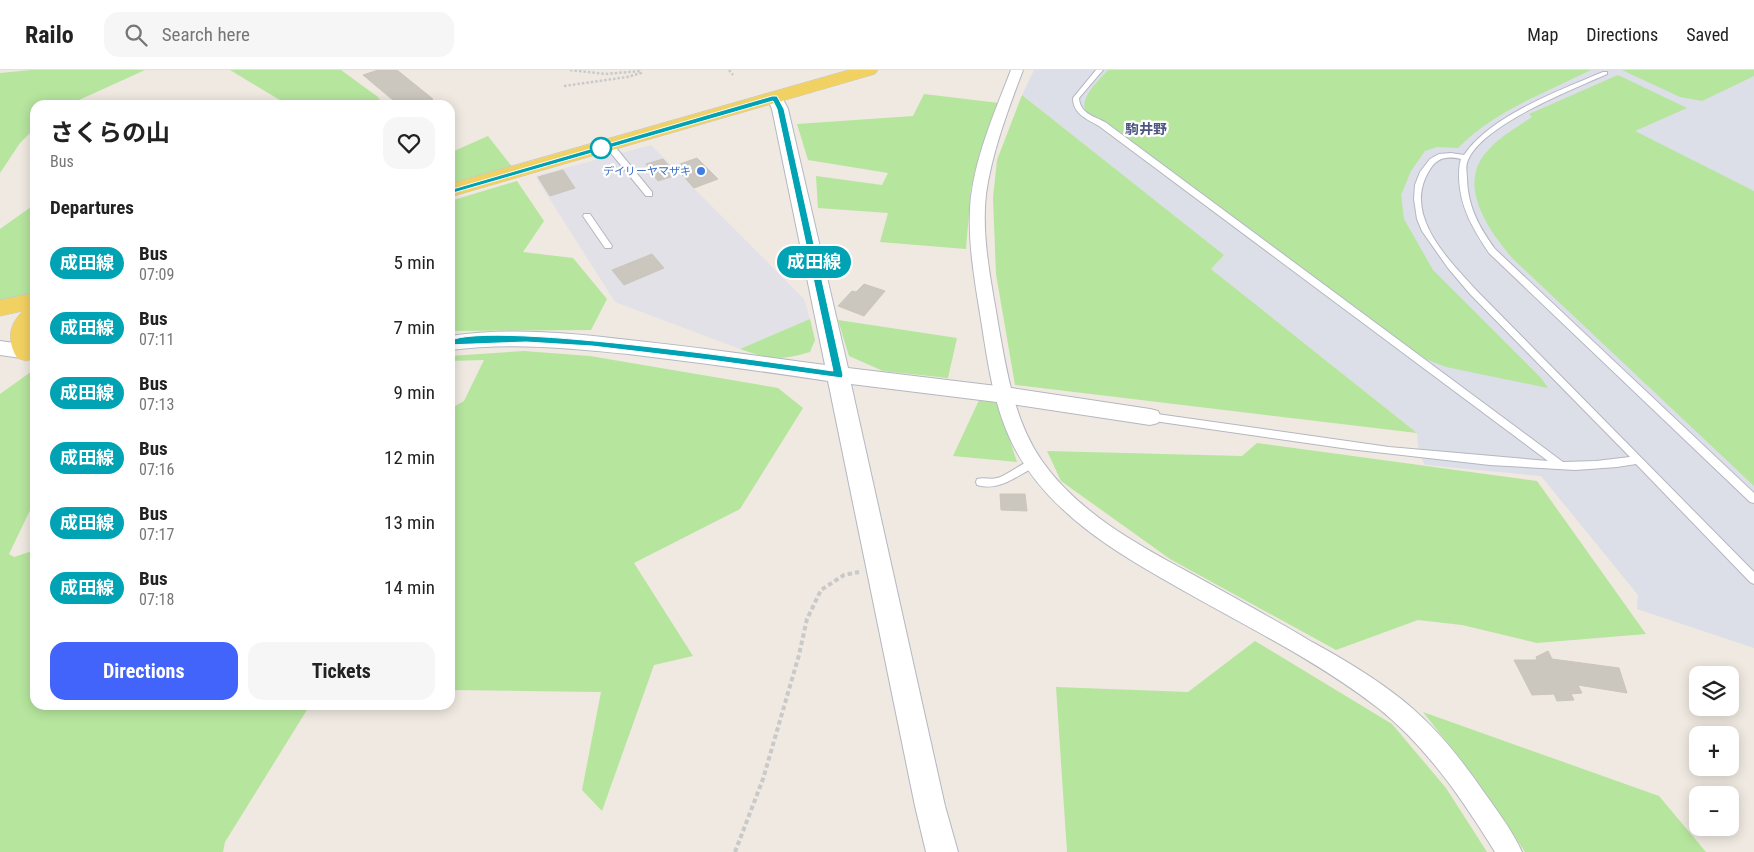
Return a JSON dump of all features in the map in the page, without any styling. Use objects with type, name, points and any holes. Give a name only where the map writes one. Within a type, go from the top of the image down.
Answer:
[{"type":"main road","points":[[455,190],[869,70]]},
{"type":"main road","points":[[0,308],[30,302]]},
{"type":"main road","points":[[30,320],[22,329],[21,336],[30,350]]},
{"type":"street","points":[[1017,70],[986,163],[979,195],[978,226],[994,352],[1020,441],[1033,463],[1048,482],[1073,506],[1134,552],[1339,670],[1403,715],[1442,756],[1488,818],[1509,852]]},
{"type":"street","points":[[775,98],[780,109],[930,806],[942,852]]},
{"type":"street","points":[[455,342],[526,339],[592,343],[710,356],[838,375],[1005,395],[1150,418]]},
{"type":"street","points":[[0,348],[30,352]]},
{"type":"lane","points":[[1100,70],[1076,98],[1075,102],[1081,112],[1110,130],[1560,465]]},
{"type":"lane","points":[[1605,72],[1519,113],[1479,140],[1465,157],[1462,166],[1462,192],[1466,208],[1473,225],[1492,251],[1754,499]]},
{"type":"lane","points":[[609,145],[649,194]]},
{"type":"lane","points":[[1465,157],[1447,154],[1439,155],[1428,164],[1419,180],[1417,200],[1423,226],[1441,253],[1473,293],[1754,579]]},
{"type":"lane","points":[[587,216],[608,246]]},
{"type":"lane","points":[[1150,418],[1420,454],[1594,466],[1638,460]]},
{"type":"lane","points":[[981,482],[1000,482],[1033,463]]},
{"type":"path","points":[[570,70],[604,74],[641,70]]},
{"type":"path","points":[[564,86],[627,77],[641,72],[641,70]]},
{"type":"path","points":[[729,70],[733,75]]},
{"type":"path","points":[[735,852],[764,778],[799,655],[807,619],[821,590],[844,575],[880,570]]},
{"type":"shaded area","points":[[1034,70],[1754,70],[1754,648],[1637,609],[1638,595],[1541,476],[1425,465],[1419,454],[1417,433],[1211,269],[1224,255],[1022,95]]},
{"type":"shaded area","points":[[651,145],[804,299],[810,319],[740,349],[615,302],[535,176]]},
{"type":"green space","points":[[31,70],[145,70],[79,100],[30,100],[30,133],[20,143],[0,173],[0,73]]},
{"type":"green space","points":[[230,70],[341,70],[380,100],[280,100]]},
{"type":"green space","points":[[1108,70],[1591,70],[1504,113],[1472,135],[1458,148],[1437,147],[1425,151],[1411,171],[1401,195],[1404,219],[1433,270],[1541,378],[1548,388],[1446,367],[1428,360],[1416,352],[1099,118],[1088,113],[1085,108],[1087,97]]},
{"type":"green space","points":[[1622,70],[1754,70],[1754,76],[1702,101],[1680,97]]},
{"type":"green space","points":[[1618,75],[1687,108],[1635,131],[1754,191],[1754,486],[1513,259],[1487,224],[1480,210],[1474,182],[1477,168],[1484,155],[1494,144],[1532,117],[1529,114]]},
{"type":"green space","points":[[924,94],[999,103],[971,188],[966,249],[880,242],[888,213],[818,208],[816,176],[882,185],[888,173],[808,160],[797,124],[913,116]]},
{"type":"green space","points":[[1022,95],[1224,255],[1211,269],[1417,433],[1015,385],[996,274],[993,198],[997,160]]},
{"type":"green space","points":[[488,136],[513,168],[455,184],[455,151]]},
{"type":"green space","points":[[517,181],[544,221],[523,252],[573,258],[607,299],[591,330],[455,331],[455,200]]},
{"type":"green space","points":[[30,208],[30,295],[0,301],[0,229]]},
{"type":"green space","points":[[810,319],[815,340],[810,352],[791,357],[774,358],[740,349]]},
{"type":"green space","points":[[838,320],[957,338],[948,378],[883,371],[849,356]]},
{"type":"green space","points":[[524,351],[590,356],[778,388],[803,408],[740,509],[634,563],[693,656],[654,665],[602,811],[582,790],[601,692],[455,690],[455,406],[464,401],[484,360],[455,361],[455,356]]},
{"type":"green space","points":[[30,372],[30,510],[9,554],[14,557],[30,552],[30,710],[307,710],[225,842],[223,852],[0,852],[0,394]]},
{"type":"green space","points":[[980,398],[997,402],[1017,462],[953,456]]},
{"type":"green space","points":[[1257,443],[1537,481],[1646,634],[1537,643],[1462,625],[1418,620],[1336,650],[1170,559],[1061,481],[1047,451],[1242,456]]},
{"type":"green space","points":[[1255,641],[1392,724],[1446,788],[1487,852],[1067,852],[1056,687],[1188,692]]},
{"type":"green space","points":[[1423,712],[1659,796],[1689,832],[1689,836],[1693,836],[1706,852],[1525,852],[1476,779]]},
{"type":"building","points":[[378,70],[397,70],[433,99],[393,100],[363,75]]},
{"type":"building","points":[[697,158],[718,179],[694,188],[674,166]]},
{"type":"building","points":[[663,159],[677,175],[658,181],[646,164]]},
{"type":"building","points":[[563,170],[575,188],[550,196],[538,177]]},
{"type":"building","points":[[652,254],[664,268],[624,285],[612,270]]},
{"type":"building","points":[[864,284],[885,291],[864,316],[838,306],[852,291],[856,292]]},
{"type":"building","points":[[1000,494],[1025,494],[1027,511],[1001,510]]},
{"type":"building","points":[[1548,651],[1552,659],[1619,668],[1627,693],[1578,685],[1582,693],[1571,694],[1574,700],[1557,701],[1554,694],[1532,695],[1514,660],[1537,660],[1536,657]]},
{"type":"bus line","name":"成田線","points":[[455,190],[775,98],[780,109],[799,192],[838,375],[710,356],[592,343],[526,339],[455,342]]},
{"type":"place","name":"デイリーヤマザキ","points":[[701,171]]},
{"type":"district","name":"駒井野","points":[[1146,129]]}]
